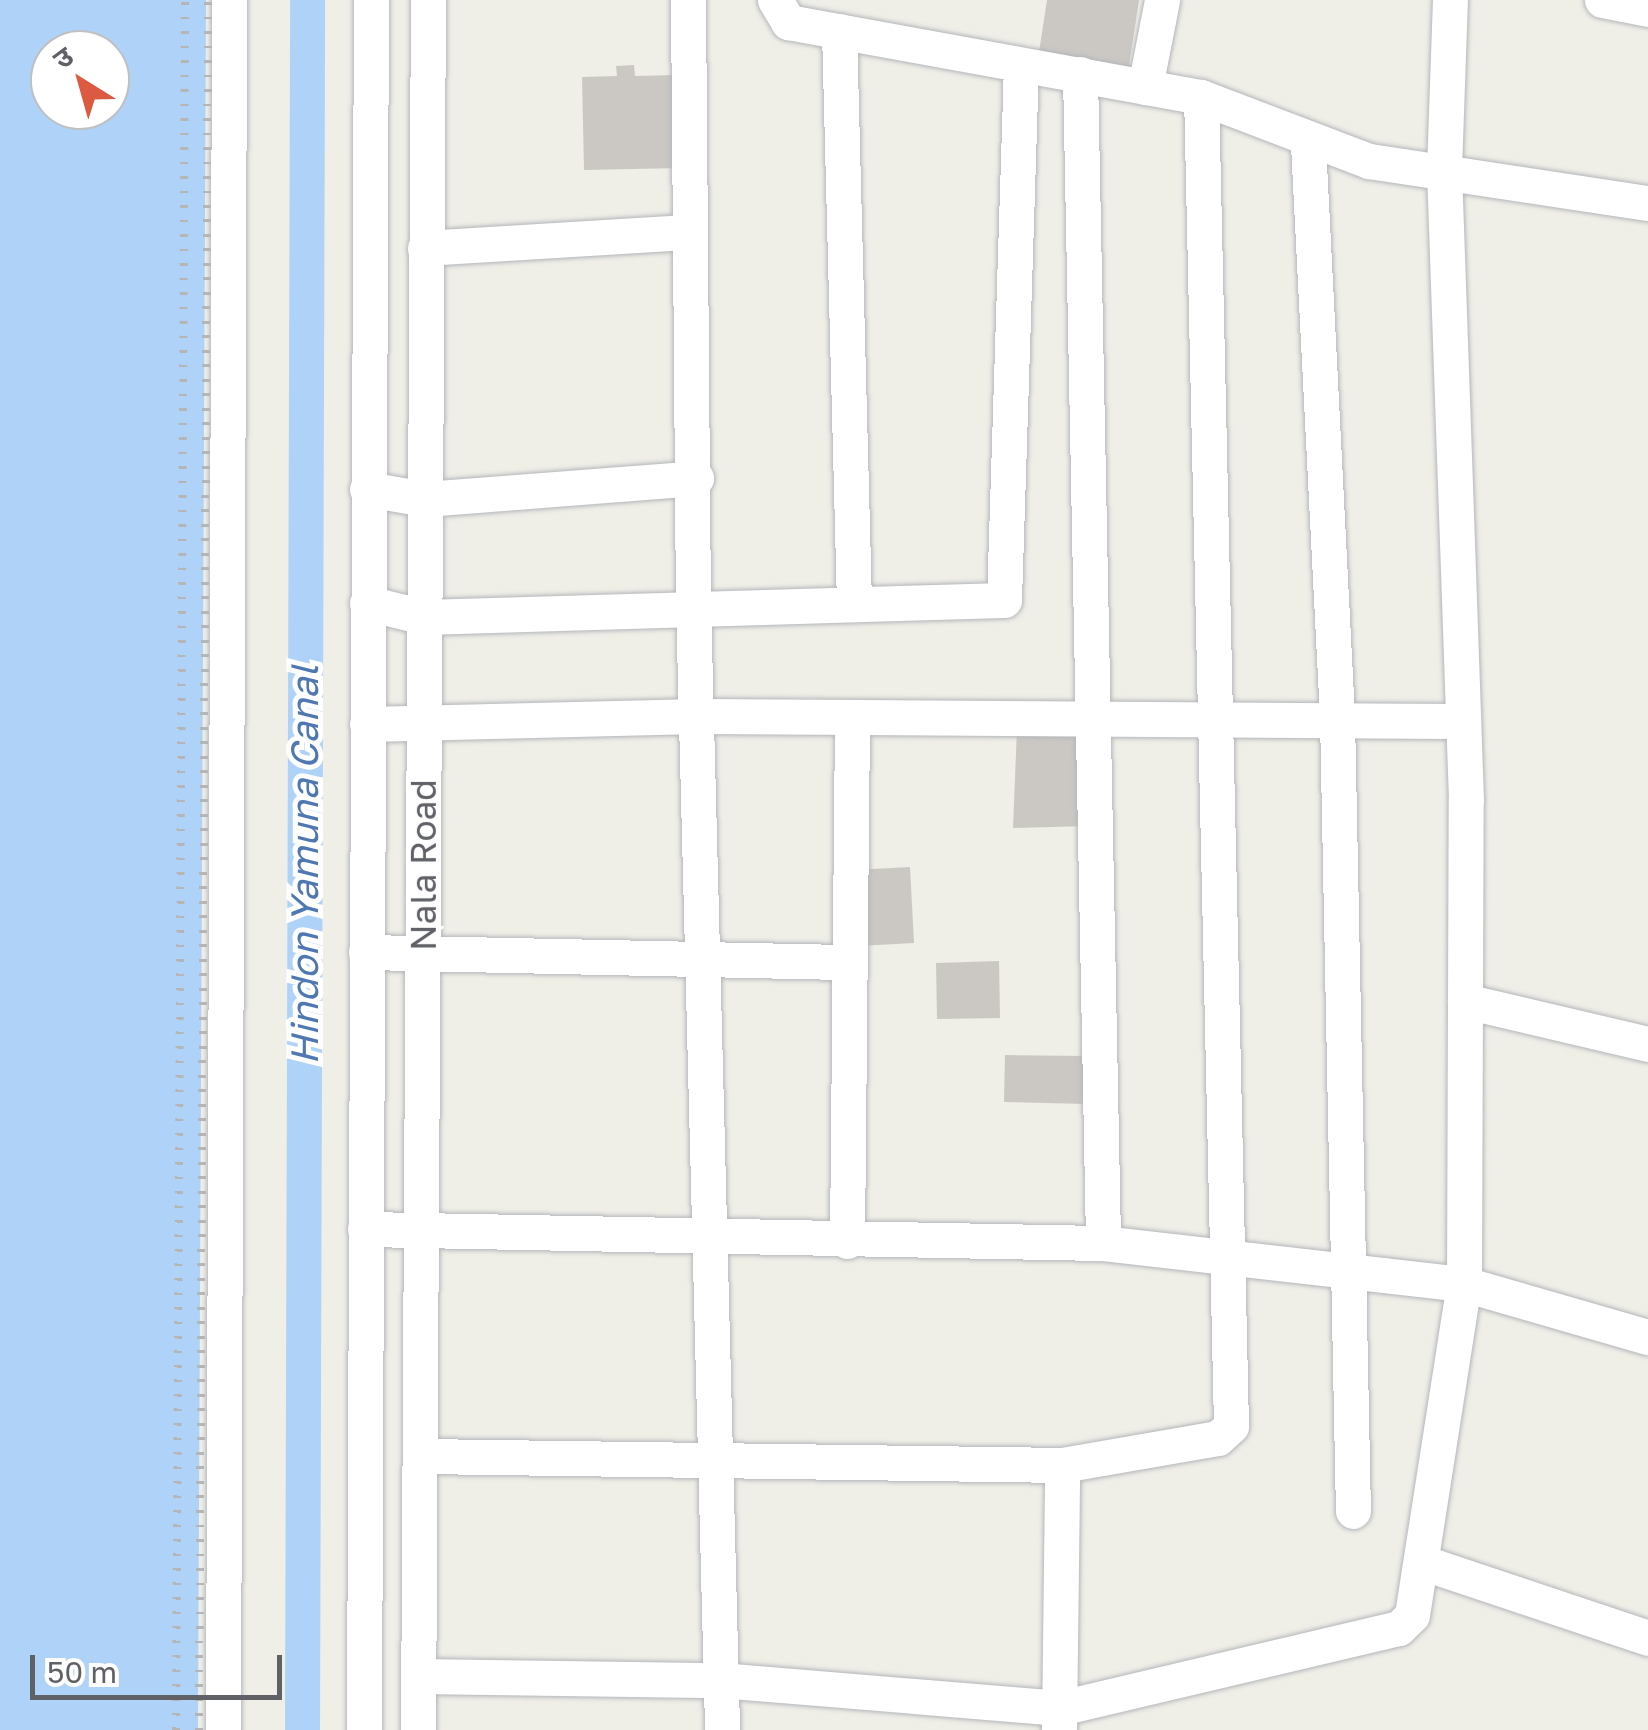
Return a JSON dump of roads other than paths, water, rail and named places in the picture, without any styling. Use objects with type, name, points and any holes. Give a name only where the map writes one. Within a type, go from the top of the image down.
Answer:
[{"type":"street","points":[[223,1730],[229,0]]},
{"type":"street","name":"Nala Road","points":[[364,1730],[372,0]]},
{"type":"street","name":"Nala Road","points":[[418,1730],[428,0]]},
{"type":"street","points":[[688,0],[696,478],[693,604],[700,716],[701,959],[721,1463],[722,1730]]},
{"type":"street","points":[[775,0],[788,22],[1201,97],[1308,144],[1648,203]]},
{"type":"street","points":[[1145,86],[1162,0]]},
{"type":"street","points":[[418,1676],[720,1680],[1059,1719],[1399,1628],[1418,1602],[1464,1284],[1465,1001],[1444,170],[1450,0]]},
{"type":"street","points":[[1602,0],[1648,9]]},
{"type":"street","points":[[839,32],[854,602]]},
{"type":"street","points":[[367,603],[424,617],[693,604],[1004,600],[1021,66]]},
{"type":"street","points":[[1080,74],[1103,1242]]},
{"type":"street","points":[[420,1456],[1062,1465],[1228,1431],[1201,97]]},
{"type":"street","points":[[1308,144],[1337,717],[1353,1511]]},
{"type":"street","points":[[425,248],[690,232]]},
{"type":"street","points":[[368,489],[425,499],[696,478]]},
{"type":"street","points":[[367,724],[424,726],[700,716],[852,722],[1092,716],[1458,721]]},
{"type":"street","points":[[847,1242],[852,722]]},
{"type":"street","points":[[366,952],[850,962]]},
{"type":"street","points":[[1465,1001],[1648,1044]]},
{"type":"street","points":[[366,1228],[847,1242],[1103,1242],[1348,1267],[1464,1284],[1648,1337]]},
{"type":"street","points":[[1059,1719],[1062,1465]]},
{"type":"street","points":[[1424,1563],[1648,1638]]},
{"type":"water","points":[[0,0],[206,0],[198,1730],[0,1730]]},
{"type":"waterway","name":"Hindon Yamuna Canal","points":[[302,1730],[307,0]]},
{"type":"railway","points":[[176,1730],[185,0]]},
{"type":"railway","points":[[199,1730],[208,0]]}]
